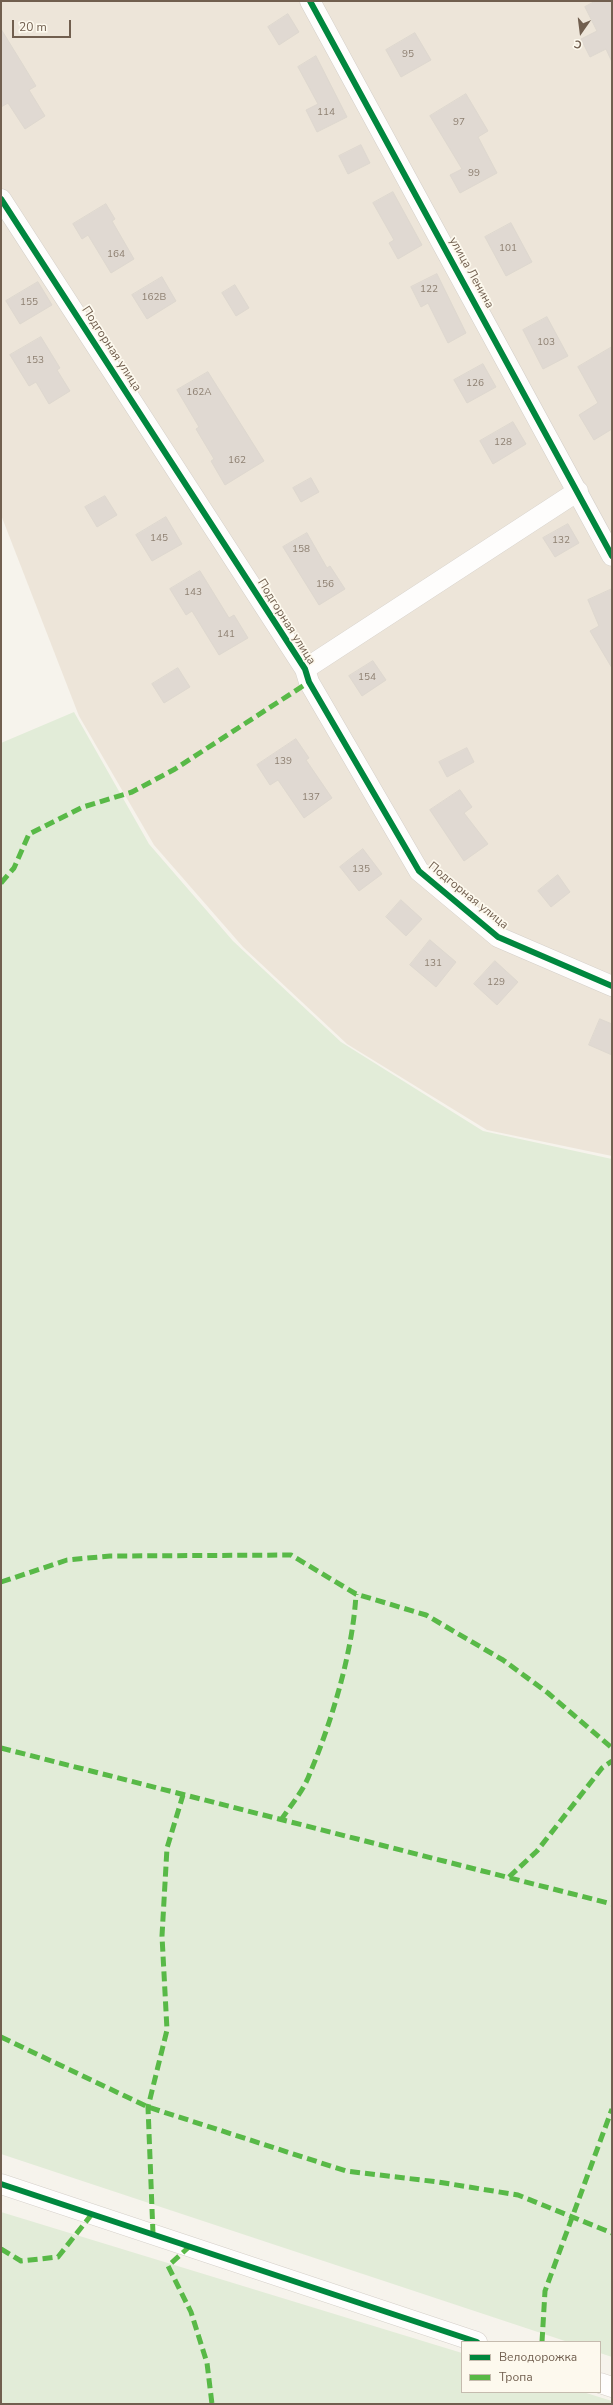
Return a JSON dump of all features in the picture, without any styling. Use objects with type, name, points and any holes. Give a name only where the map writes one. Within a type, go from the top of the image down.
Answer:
[{"type":"street","name":"улица Ленина","points":[[310,1],[578,491],[612,556]]},
{"type":"street","name":"Подгорная улица","points":[[1,200],[305,669],[309,682],[418,871],[498,937],[612,986]]},
{"type":"street","points":[[305,669],[578,491]]},
{"type":"street","points":[[1,2184],[473,2341]]},
{"type":"street","points":[[601,2383],[612,2387]]},
{"type":"shaded area","points":[[1,1],[612,1],[612,1156],[487,1130],[347,1044],[243,947],[154,845],[79,716],[1,515]]},
{"type":"green space","points":[[74,712],[149,844],[233,941],[341,1042],[483,1131],[612,1159],[612,2357],[601,2353],[601,2341],[565,2341],[1,2154],[1,743]]},
{"type":"green space","points":[[1,2212],[461,2353],[461,2393],[586,2393],[612,2401],[612,2404],[1,2404]]},
{"type":"building","points":[[596,1],[612,1],[612,62],[606,49],[590,57],[581,39],[597,31],[585,7]]},
{"type":"building","points":[[288,14],[299,32],[279,45],[268,27]]},
{"type":"building","points":[[1,29],[36,86],[29,90],[45,116],[25,129],[8,103],[1,107]]},
{"type":"building","points":[[415,33],[431,60],[401,77],[386,50]]},
{"type":"building","points":[[316,56],[347,117],[317,132],[306,110],[318,104],[298,67]]},
{"type":"building","points":[[466,94],[488,131],[478,137],[497,173],[460,193],[450,175],[462,169],[430,116]]},
{"type":"building","points":[[361,145],[370,163],[348,174],[339,156]]},
{"type":"building","points":[[393,192],[422,245],[398,259],[389,243],[394,240],[373,203]]},
{"type":"building","points":[[106,204],[115,219],[112,221],[134,259],[111,273],[88,235],[82,239],[73,224]]},
{"type":"building","points":[[511,223],[532,262],[506,276],[485,237]]},
{"type":"building","points":[[437,274],[466,333],[448,343],[428,303],[421,307],[411,287]]},
{"type":"building","points":[[162,277],[176,301],[147,319],[132,295]]},
{"type":"building","points":[[38,282],[52,305],[20,324],[6,301]]},
{"type":"building","points":[[235,285],[249,308],[236,316],[222,293]]},
{"type":"building","points":[[547,317],[568,356],[543,369],[523,330]]},
{"type":"building","points":[[41,337],[60,368],[57,370],[70,391],[49,404],[36,382],[29,386],[10,355]]},
{"type":"building","points":[[612,347],[612,429],[594,440],[579,415],[598,403],[578,367]]},
{"type":"building","points":[[483,364],[496,387],[467,403],[454,380]]},
{"type":"building","points":[[208,372],[264,461],[225,485],[211,461],[214,459],[196,429],[199,427],[177,390]]},
{"type":"building","points":[[513,422],[526,444],[493,464],[480,441]]},
{"type":"building","points":[[311,478],[319,492],[301,502],[293,488]]},
{"type":"building","points":[[105,496],[117,515],[97,527],[85,507]]},
{"type":"building","points":[[166,517],[182,544],[152,561],[136,535]]},
{"type":"building","points":[[568,524],[579,543],[555,557],[543,538]]},
{"type":"building","points":[[307,533],[327,568],[330,566],[345,589],[319,605],[283,547]]},
{"type":"building","points":[[200,571],[229,618],[234,615],[248,638],[219,655],[192,611],[186,615],[170,589]]},
{"type":"building","points":[[612,589],[612,668],[590,631],[599,626],[588,600]]},
{"type":"building","points":[[373,661],[386,680],[362,696],[349,676]]},
{"type":"building","points":[[178,668],[190,687],[164,703],[152,684]]},
{"type":"building","points":[[296,739],[309,758],[306,760],[332,798],[304,818],[278,780],[270,785],[257,765]]},
{"type":"building","points":[[467,748],[474,762],[447,777],[439,762]]},
{"type":"building","points":[[460,790],[472,807],[464,813],[488,844],[464,861],[430,810]]},
{"type":"building","points":[[363,849],[382,874],[359,891],[340,867]]},
{"type":"building","points":[[558,875],[570,892],[551,907],[538,891]]},
{"type":"building","points":[[401,900],[422,919],[406,936],[386,917]]},
{"type":"building","points":[[430,940],[456,962],[436,987],[410,965]]},
{"type":"building","points":[[495,961],[518,982],[497,1005],[474,984]]},
{"type":"building","points":[[600,1019],[612,1024],[612,1055],[589,1045]]},
{"type":"marked path","points":[[1,883],[14,868],[29,834],[83,807],[132,792],[175,769],[309,682]]},
{"type":"marked path","points":[[1,1582],[67,1560],[110,1556],[291,1555],[356,1594],[426,1615],[503,1660],[548,1693],[612,1748]]},
{"type":"marked path","points":[[281,1820],[304,1785],[326,1731],[346,1662],[351,1639],[356,1594]]},
{"type":"marked path","points":[[1,1748],[612,1904]]},
{"type":"marked path","points":[[509,1877],[537,1851],[602,1768],[612,1761]]},
{"type":"marked path","points":[[153,2234],[148,2107],[167,2030],[162,1936],[167,1848],[183,1795]]},
{"type":"marked path","points":[[1,2037],[148,2107],[346,2171],[438,2182],[518,2195],[612,2233]]},
{"type":"marked path","points":[[542,2341],[545,2291],[612,2109]]},
{"type":"marked path","points":[[1,2249],[21,2261],[58,2257],[92,2214]]},
{"type":"marked path","points":[[190,2246],[168,2266],[191,2312],[207,2363],[212,2404]]},
{"type":"cycle path","points":[[310,1],[612,556]]},
{"type":"cycle path","points":[[1,199],[305,669],[309,682],[419,871],[498,937],[612,986]]},
{"type":"cycle path","points":[[1,2184],[474,2341]]}]
